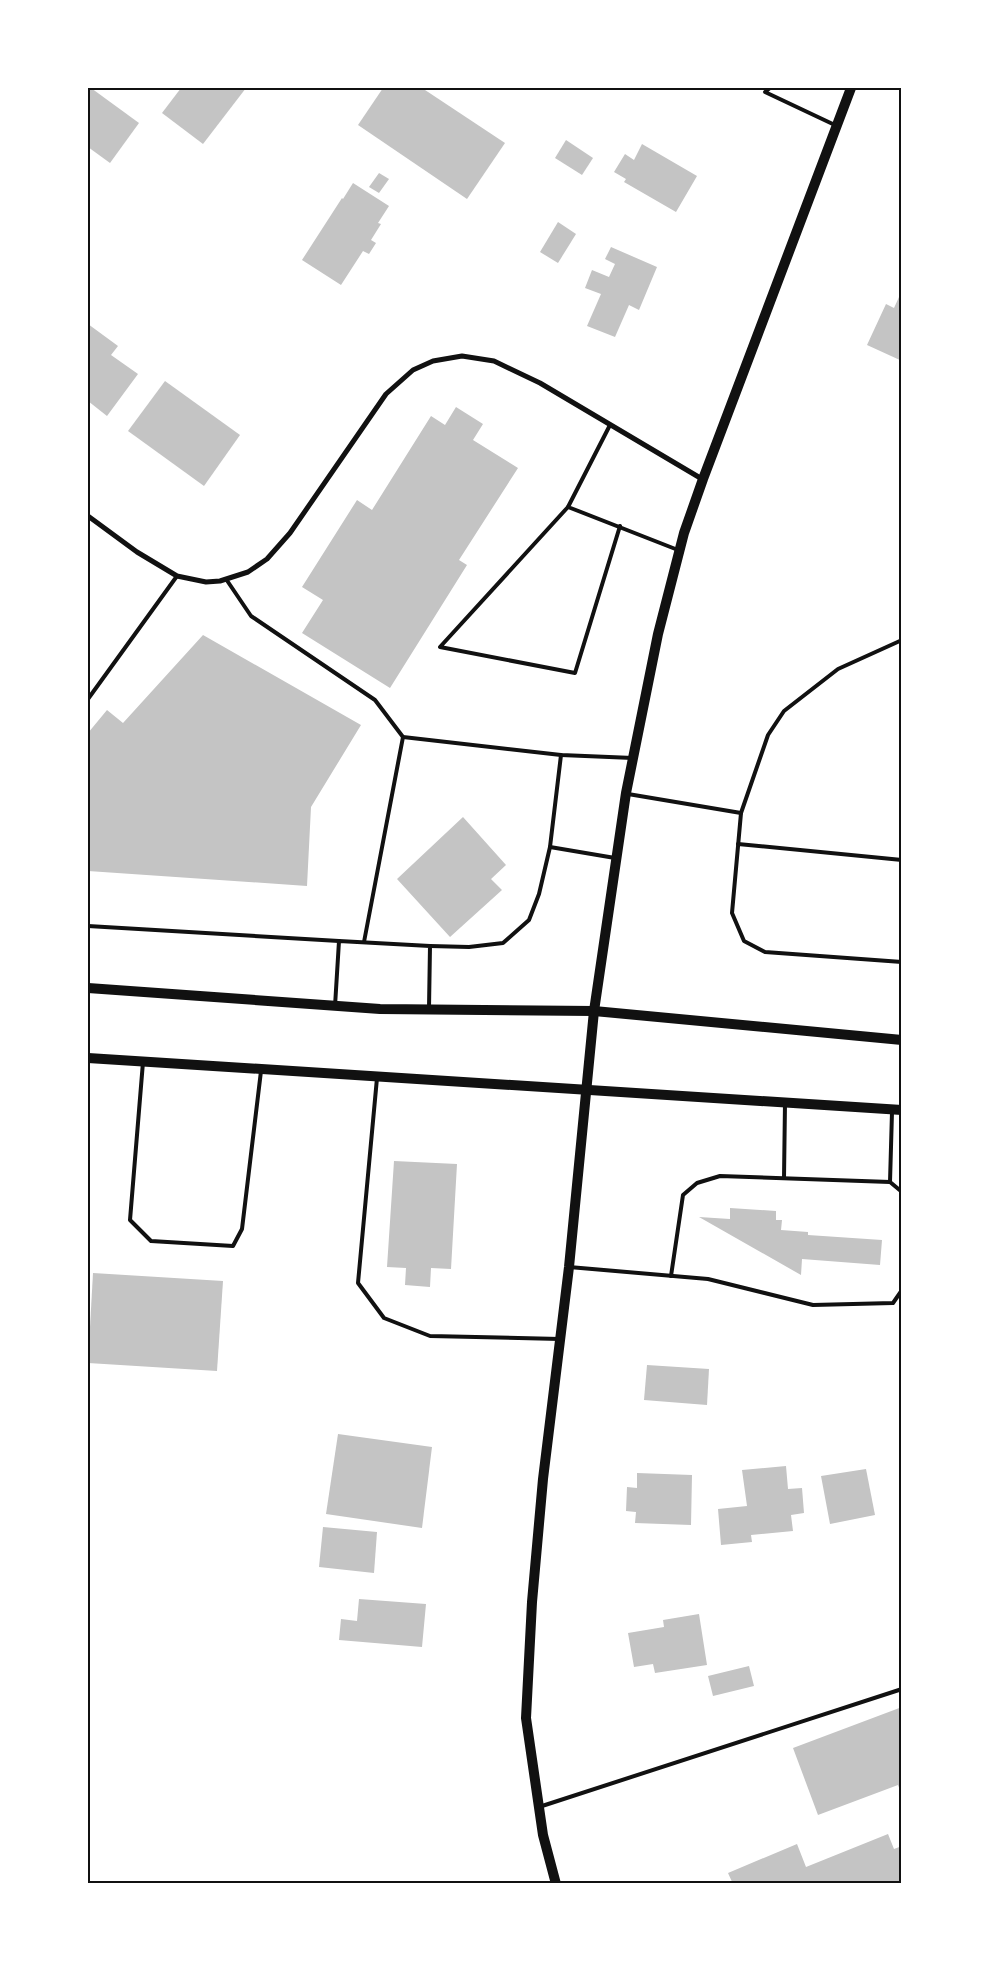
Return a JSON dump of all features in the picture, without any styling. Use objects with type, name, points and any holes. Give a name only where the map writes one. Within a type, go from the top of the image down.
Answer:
[{"type":"main road","points":[[556,1884],[543,1835],[526,1718],[532,1602],[569,1267],[594,1011],[626,794],[658,634],[680,551],[703,479],[851,88]]},
{"type":"main road","points":[[88,988],[335,1006],[594,1011],[902,1040]]},
{"type":"main road","points":[[88,1058],[897,1110]]},
{"type":"street","points":[[88,516],[137,552],[177,576],[206,582],[226,579],[248,572],[267,559],[290,533],[386,394],[413,370],[433,361],[462,356],[494,361],[540,383],[703,479]]},
{"type":"lane","points":[[764,89],[770,88]]},
{"type":"lane","points":[[764,89],[837,126]]},
{"type":"lane","points":[[610,424],[568,507],[440,647],[575,673],[620,526]]},
{"type":"lane","points":[[568,507],[680,551]]},
{"type":"lane","points":[[88,699],[177,576]]},
{"type":"lane","points":[[226,579],[251,616],[375,700],[403,737],[561,755],[633,758]]},
{"type":"lane","points":[[902,640],[838,669],[784,711],[768,735],[741,813],[732,913],[744,941],[765,952],[902,962]]},
{"type":"lane","points":[[364,942],[403,737]]},
{"type":"lane","points":[[88,926],[430,946],[469,947],[503,944],[529,920],[539,894],[550,847],[561,755]]},
{"type":"lane","points":[[626,794],[741,813]]},
{"type":"lane","points":[[738,844],[902,860]]},
{"type":"lane","points":[[550,847],[616,858]]},
{"type":"lane","points":[[335,1006],[339,941]]},
{"type":"lane","points":[[429,1009],[430,946]]},
{"type":"lane","points":[[143,1061],[130,1220],[151,1240],[233,1246],[242,1229],[262,1068]]},
{"type":"lane","points":[[377,1076],[358,1283],[384,1318],[430,1336],[561,1339]]},
{"type":"lane","points":[[784,1102],[784,1178]]},
{"type":"lane","points":[[890,1182],[897,1110]]},
{"type":"lane","points":[[671,1276],[683,1195],[697,1183],[720,1176],[890,1182],[902,1192]]},
{"type":"lane","points":[[569,1267],[708,1279],[813,1305],[893,1303],[902,1290]]},
{"type":"lane","points":[[539,1807],[902,1689]]},
{"type":"building","points":[[88,88],[91,88],[139,123],[110,163],[88,147]]},
{"type":"building","points":[[181,88],[246,88],[203,144],[162,113]]},
{"type":"building","points":[[383,88],[422,88],[505,143],[467,199],[358,125]]},
{"type":"building","points":[[566,140],[593,158],[582,175],[555,158]]},
{"type":"building","points":[[642,144],[697,176],[676,212],[624,182],[626,179],[614,172],[625,154],[634,160]]},
{"type":"building","points":[[379,173],[389,179],[379,193],[369,187]]},
{"type":"building","points":[[353,183],[389,206],[378,223],[381,224],[371,240],[376,243],[369,254],[363,251],[341,285],[302,260]]},
{"type":"building","points":[[558,222],[576,234],[558,263],[540,252]]},
{"type":"building","points":[[611,247],[657,267],[639,310],[629,305],[615,337],[587,326],[601,294],[585,288],[592,270],[609,277],[615,264],[605,259]]},
{"type":"building","points":[[899,297],[902,299],[902,361],[867,345],[886,304],[894,308]]},
{"type":"building","points":[[88,324],[118,346],[111,355],[138,374],[107,416],[88,401]]},
{"type":"building","points":[[165,381],[240,435],[204,486],[128,431]]},
{"type":"building","points":[[456,407],[483,424],[473,440],[518,468],[459,560],[467,565],[390,688],[302,633],[323,600],[302,587],[357,500],[372,510],[431,416],[445,425]]},
{"type":"building","points":[[203,635],[361,725],[311,807],[307,886],[88,871],[88,733],[107,710],[123,723]]},
{"type":"building","points":[[463,817],[506,865],[491,879],[502,890],[450,937],[397,879]]},
{"type":"building","points":[[394,1161],[457,1164],[451,1269],[431,1268],[430,1287],[405,1285],[406,1268],[387,1267]]},
{"type":"building","points":[[730,1208],[776,1211],[776,1220],[782,1220],[781,1230],[808,1232],[808,1235],[882,1240],[880,1265],[802,1259],[801,1275],[699,1217],[730,1219]]},
{"type":"building","points":[[93,1273],[223,1281],[217,1371],[88,1363]]},
{"type":"building","points":[[647,1365],[709,1369],[707,1405],[644,1400]]},
{"type":"building","points":[[338,1434],[432,1447],[422,1528],[326,1514]]},
{"type":"building","points":[[786,1466],[788,1489],[802,1488],[804,1513],[791,1515],[793,1531],[751,1535],[752,1542],[721,1545],[718,1509],[747,1506],[742,1470]]},
{"type":"building","points":[[866,1469],[875,1515],[830,1524],[821,1476]]},
{"type":"building","points":[[637,1473],[692,1475],[691,1525],[635,1523],[636,1512],[626,1511],[627,1487],[637,1488]]},
{"type":"building","points":[[323,1527],[377,1532],[374,1573],[319,1567]]},
{"type":"building","points":[[359,1599],[426,1604],[422,1647],[339,1640],[341,1619],[357,1621]]},
{"type":"building","points":[[699,1614],[707,1665],[655,1673],[653,1664],[634,1667],[628,1633],[664,1627],[663,1620]]},
{"type":"building","points":[[749,1666],[754,1686],[713,1696],[708,1676]]},
{"type":"building","points":[[902,1707],[902,1795],[898,1785],[818,1815],[793,1748]]},
{"type":"building","points":[[888,1834],[894,1849],[902,1846],[902,1884],[733,1884],[728,1873],[797,1844],[806,1867]]}]
